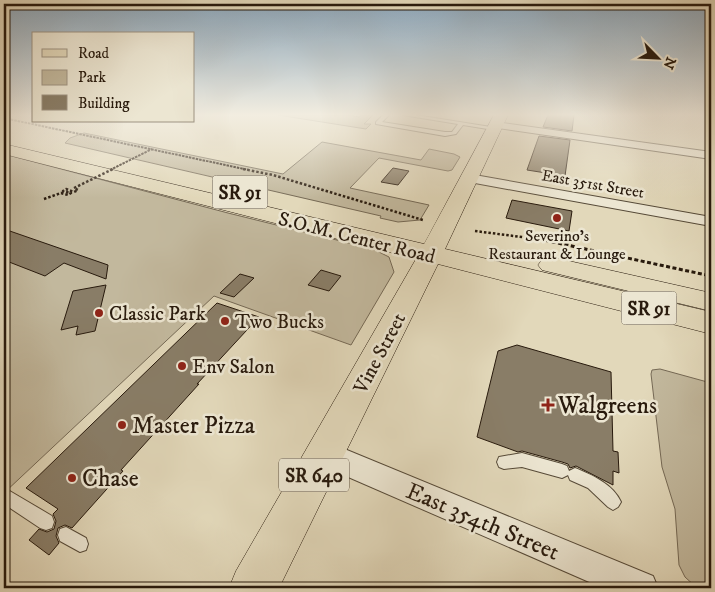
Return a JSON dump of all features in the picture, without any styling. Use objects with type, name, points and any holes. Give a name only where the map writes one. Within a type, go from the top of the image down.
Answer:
[{"type":"main road","name":"S.O.M. Center Road","points":[[28,143],[430,238],[711,302]]},
{"type":"main road","name":"Vine Street","points":[[253,588],[325,454],[430,238],[469,178],[486,143]]},
{"type":"main road","name":"S.O.M. Center Road","points":[[4,149],[430,238],[711,323]]},
{"type":"street","points":[[624,143],[711,156]]},
{"type":"street","name":"East 351st Street","points":[[469,178],[711,222]]},
{"type":"street","name":"East 354th Street","points":[[325,454],[641,588]]},
{"type":"lane","points":[[504,462],[522,460],[569,473],[593,483],[613,502]]},
{"type":"lane","points":[[8,498],[46,522]]},
{"type":"path","points":[[122,143],[288,178],[430,238]]},
{"type":"path","points":[[44,198],[61,193],[68,195],[71,193],[63,191],[66,189],[74,192],[78,190],[72,189],[152,149]]},
{"type":"path","points":[[474,231],[536,238],[711,276]]},
{"type":"green space","points":[[65,143],[131,143],[283,174],[321,143],[421,160],[429,149],[460,157],[452,170],[448,171],[379,158],[350,188],[429,205],[420,220],[398,222],[380,218],[381,216]]},
{"type":"green space","name":"Classic Park","points":[[4,154],[373,249],[389,257],[394,272],[351,345],[214,296],[4,493]]},
{"type":"green space","points":[[660,369],[711,383],[711,588],[697,588],[685,577],[679,565],[675,509],[662,467],[651,374],[652,370]]},
{"type":"building","points":[[537,143],[570,143],[565,176],[527,170]]},
{"type":"building","points":[[393,168],[409,171],[398,185],[381,182]]},
{"type":"building","points":[[512,200],[572,211],[569,231],[506,218]]},
{"type":"building","points":[[4,229],[108,265],[106,279],[64,263],[45,276],[4,260]]},
{"type":"building","points":[[321,270],[341,276],[329,291],[308,285]]},
{"type":"building","points":[[240,274],[254,278],[234,297],[220,293]]},
{"type":"building","points":[[106,285],[95,331],[76,335],[78,326],[61,330],[73,291]]},
{"type":"building","points":[[217,303],[259,317],[197,384],[199,384],[121,470],[123,471],[72,528],[65,525],[58,528],[56,536],[59,543],[49,555],[29,540],[39,529],[47,532],[54,529],[56,521],[53,514],[58,509],[26,488]]},
{"type":"building","name":"Walgreens","points":[[517,345],[611,372],[613,451],[618,452],[619,473],[613,471],[613,485],[576,466],[570,468],[568,464],[522,451],[518,452],[477,437],[498,351]]},
{"type":"place","name":"Severino's Restaurant & Lounge","points":[[557,218]]},
{"type":"place","name":"Classic Park","points":[[99,313]]},
{"type":"place","name":"Two Bucks","points":[[225,321]]},
{"type":"place","name":"Env Salon","points":[[182,366]]},
{"type":"place","name":"Walgreens","points":[[548,405]]},
{"type":"place","name":"Master Pizza","points":[[122,425]]},
{"type":"place","name":"Chase","points":[[72,478]]}]
